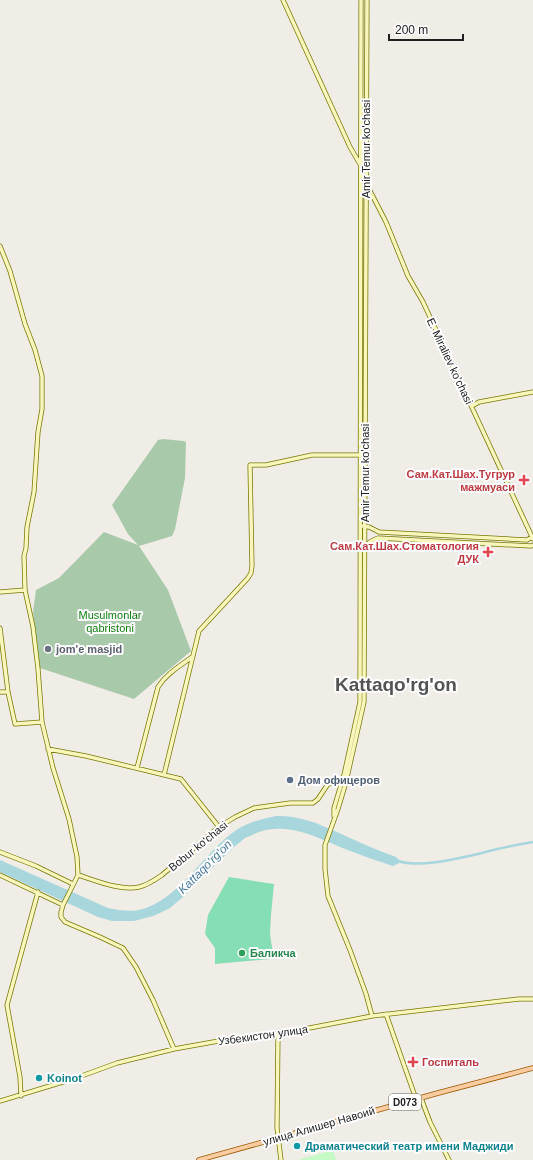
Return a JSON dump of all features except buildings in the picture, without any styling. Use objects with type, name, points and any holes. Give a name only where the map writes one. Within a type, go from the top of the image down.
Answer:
[{"type":"main road","name":"улица Алишер Навоий","points":[[199,1160],[533,1068]]},
{"type":"street","points":[[283,0],[350,146],[361,165]]},
{"type":"street","name":"Amir Temur ko'chasi","points":[[334,817],[346,782],[363,708],[360,526],[361,0]]},
{"type":"street","name":"Amir Temur ko'chasi","points":[[334,817],[334,808],[342,782],[359,708],[362,660],[365,526],[367,0]]},
{"type":"street","points":[[361,129],[366,129]]},
{"type":"street","points":[[350,146],[354,148],[361,147]]},
{"type":"street","name":"E. Miraliev ko'chasi","points":[[366,184],[386,222],[408,276],[423,302],[532,538]]},
{"type":"street","points":[[0,246],[9,269],[42,376],[42,409],[38,432],[34,492],[27,527],[24,556],[25,590],[33,627],[42,722],[53,768],[69,818],[77,857],[78,875],[64,904],[61,917],[65,922],[123,948],[136,967],[153,1000],[174,1048]]},
{"type":"street","points":[[472,406],[479,402],[533,392]]},
{"type":"street","points":[[164,774],[199,631],[251,573],[250,465],[266,465],[312,455],[365,455]]},
{"type":"street","points":[[360,526],[369,527],[378,532],[527,540],[532,538]]},
{"type":"street","points":[[364,548],[372,540],[378,538],[533,545]]},
{"type":"street","points":[[0,592],[25,590]]},
{"type":"street","points":[[0,628],[8,692],[15,724],[42,722]]},
{"type":"street","points":[[137,768],[158,687],[162,680],[171,672],[192,657]]},
{"type":"street","points":[[0,692],[8,692]]},
{"type":"street","points":[[48,749],[86,756],[181,779],[219,827]]},
{"type":"street","name":"Bobur ko'chasi","points":[[78,875],[116,886],[131,888],[141,887],[162,875],[219,827],[235,817],[254,808],[290,803],[313,803],[318,799],[328,784],[342,782]]},
{"type":"street","points":[[334,817],[326,843],[325,868],[328,896],[350,950],[366,994],[372,1016]]},
{"type":"street","points":[[0,852],[36,866],[72,886]]},
{"type":"street","points":[[0,875],[64,904]]},
{"type":"street","points":[[21,1096],[20,1077],[7,1005],[38,892]]},
{"type":"street","name":"Узбекистон улица","points":[[0,1101],[21,1096],[117,1063],[174,1048],[230,1039],[278,1034],[386,1014],[519,999],[533,999]]},
{"type":"street","points":[[386,1014],[418,1099],[449,1160]]},
{"type":"street","points":[[278,1034],[277,1128],[281,1160]]},
{"type":"green space","name":"Musulmonlar qabristoni","points":[[163,439],[186,442],[185,478],[175,529],[172,536],[139,546],[168,590],[191,651],[134,699],[40,668],[33,612],[36,590],[59,578],[104,532],[138,545],[128,534],[112,505],[158,440]]},
{"type":"green space","points":[[229,877],[274,884],[270,934],[273,954],[270,959],[215,964],[215,948],[205,934],[208,915]]},
{"type":"green space","points":[[333,1150],[336,1160],[298,1160]]},
{"type":"water","points":[[276,816],[296,817],[314,822],[367,846],[396,857],[401,862],[393,866],[302,832],[283,829],[267,830],[245,838],[170,908],[153,916],[134,921],[112,921],[98,917],[0,872],[0,860],[108,908],[135,911],[153,905],[166,897],[191,874],[214,849],[238,829],[251,823]]},
{"type":"waterway","name":"Kattaqo'rg'on","points":[[398,861],[417,864],[438,862],[533,842]]},
{"type":"place","name":"Сам.Кат.Шах.Тугрур мажмуаси","points":[[524,480]]},
{"type":"place","name":"Сам.Кат.Шах.Стоматология ДУК","points":[[488,552]]},
{"type":"place","name":"jom'e masjid","points":[[48,649]]},
{"type":"place","name":"Дом офицеров","points":[[290,780]]},
{"type":"place","name":"Баликча","points":[[242,953]]},
{"type":"place","name":"Госпиталь","points":[[413,1062]]},
{"type":"place","name":"Koinot","points":[[39,1078]]},
{"type":"place","name":"Драматический театр имени Маджиди","points":[[297,1146]]},
{"type":"district","name":"Kattaqo'rg'on","points":[[396,684]]}]
